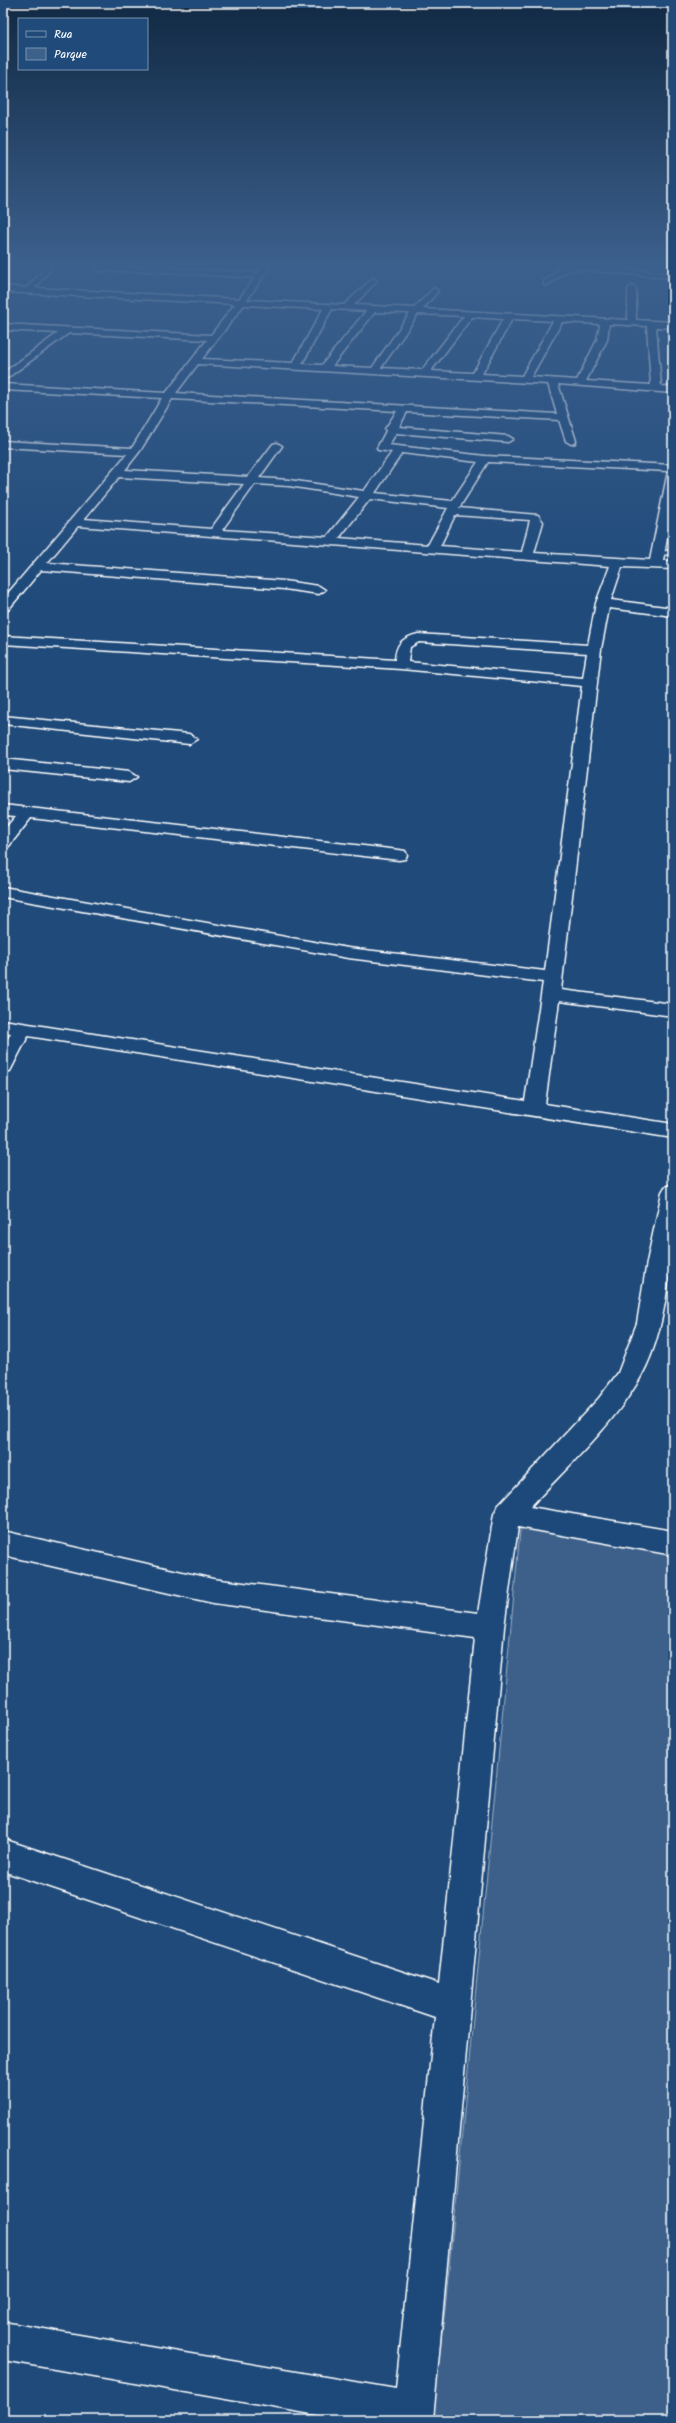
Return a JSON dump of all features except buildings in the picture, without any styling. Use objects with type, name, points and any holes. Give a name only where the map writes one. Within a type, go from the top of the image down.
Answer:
[{"type":"street","points":[[3,607],[135,451],[168,397],[185,375]]},
{"type":"street","points":[[425,375],[525,379],[673,390]]},
{"type":"street","points":[[525,379],[527,375]]},
{"type":"street","points":[[580,383],[584,375]]},
{"type":"street","points":[[655,375],[656,388]]},
{"type":"street","points":[[552,381],[571,441]]},
{"type":"street","points":[[3,387],[564,417]]},
{"type":"street","points":[[403,409],[390,429],[382,448],[398,451],[485,459],[673,468]]},
{"type":"street","points":[[390,429],[508,439]]},
{"type":"street","points":[[3,444],[135,451]]},
{"type":"street","points":[[215,531],[277,446]]},
{"type":"street","points":[[331,540],[390,467],[398,451]]},
{"type":"street","points":[[432,549],[446,520],[485,459]]},
{"type":"street","points":[[657,558],[673,472]]},
{"type":"street","points":[[116,473],[315,486],[454,508],[534,517],[537,522],[526,556]]},
{"type":"street","points":[[75,522],[215,531],[617,563],[657,558],[673,565]]},
{"type":"street","points":[[534,1109],[552,986],[591,683],[594,649],[603,603],[617,563]]},
{"type":"street","points":[[37,566],[284,585],[319,590]]},
{"type":"street","points":[[603,603],[673,612]]},
{"type":"street","points":[[401,665],[403,646],[408,640],[418,638],[594,649]]},
{"type":"street","points":[[3,640],[401,665],[591,683]]},
{"type":"street","points":[[3,720],[189,739]]},
{"type":"street","points":[[3,764],[129,777]]},
{"type":"street","points":[[3,810],[399,854]]},
{"type":"street","points":[[3,842],[27,813]]},
{"type":"street","points":[[3,892],[348,953],[552,986],[673,1010]]},
{"type":"street","points":[[3,1026],[673,1131]]},
{"type":"street","points":[[3,1066],[23,1028]]},
{"type":"street","points":[[3,2341],[413,2416],[490,1627],[507,1514],[608,1405],[628,1378],[649,1323],[658,1262],[673,1192]]},
{"type":"street","points":[[507,1514],[673,1543]]},
{"type":"street","points":[[3,1543],[213,1591],[490,1627]]},
{"type":"street","points":[[3,1855],[454,2006]]},
{"type":"lane","points":[[657,558],[673,552]]},
{"type":"green space","points":[[522,1511],[673,1535],[673,2420],[430,2420],[445,2309]]}]
